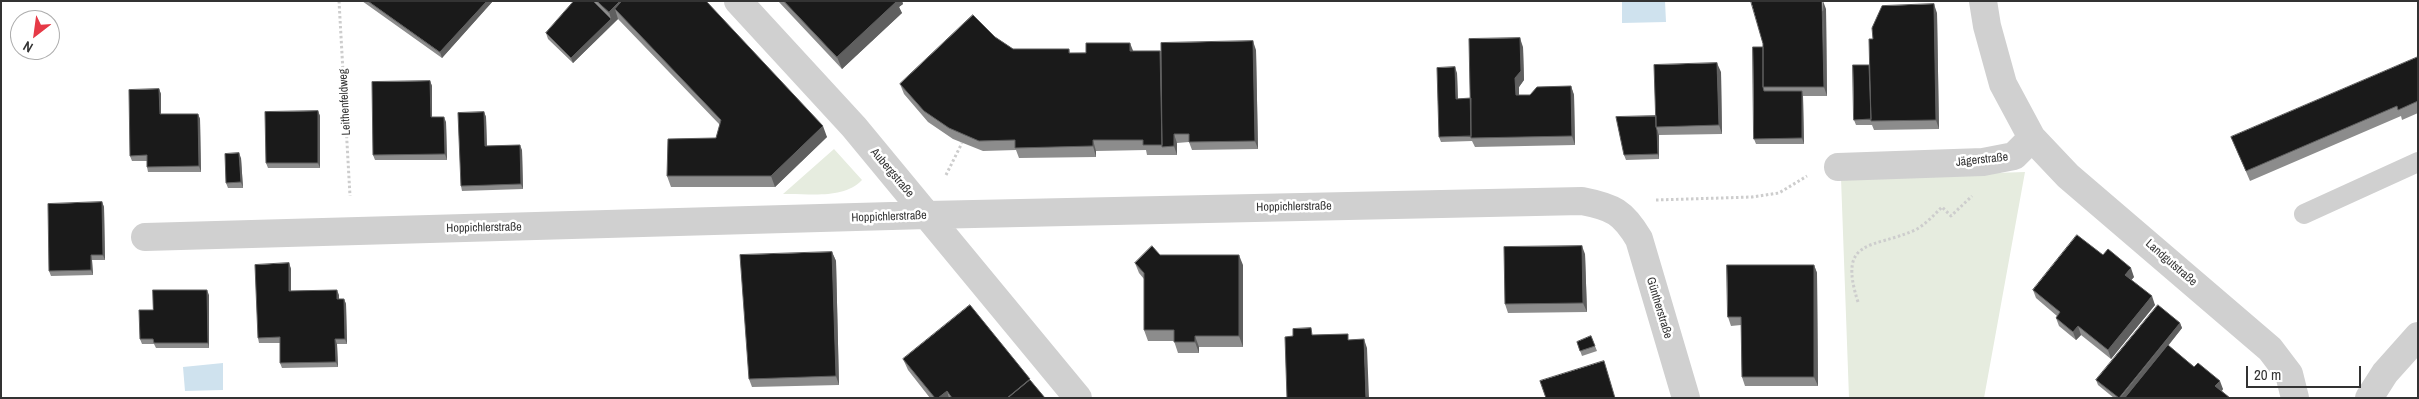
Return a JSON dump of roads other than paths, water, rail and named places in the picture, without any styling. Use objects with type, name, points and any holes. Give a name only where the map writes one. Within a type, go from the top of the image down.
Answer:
[{"type":"street","name":"Aubergstraße","points":[[738,1],[848,120],[1078,398]]},
{"type":"street","points":[[1983,1],[1987,26],[2003,84],[2032,138]]},
{"type":"street","name":"Jägerstraße","points":[[1838,167],[1983,162],[2014,156],[2032,138]]},
{"type":"street","name":"Landgutstraße","points":[[2032,138],[2068,176],[2270,349],[2289,374],[2295,398]]},
{"type":"street","name":"Hoppichlerstraße","points":[[145,237],[927,215],[1582,201],[1608,206],[1628,221]]},
{"type":"street","name":"Güntherstraße","points":[[1628,221],[1639,240],[1686,398]]},
{"type":"street","points":[[2369,398],[2385,373],[2418,336]]},
{"type":"lane","points":[[2304,214],[2418,162]]},
{"type":"water","points":[[1665,1],[1666,22],[1622,23],[1622,2]]},
{"type":"water","points":[[223,363],[223,390],[185,391],[183,367]]}]
